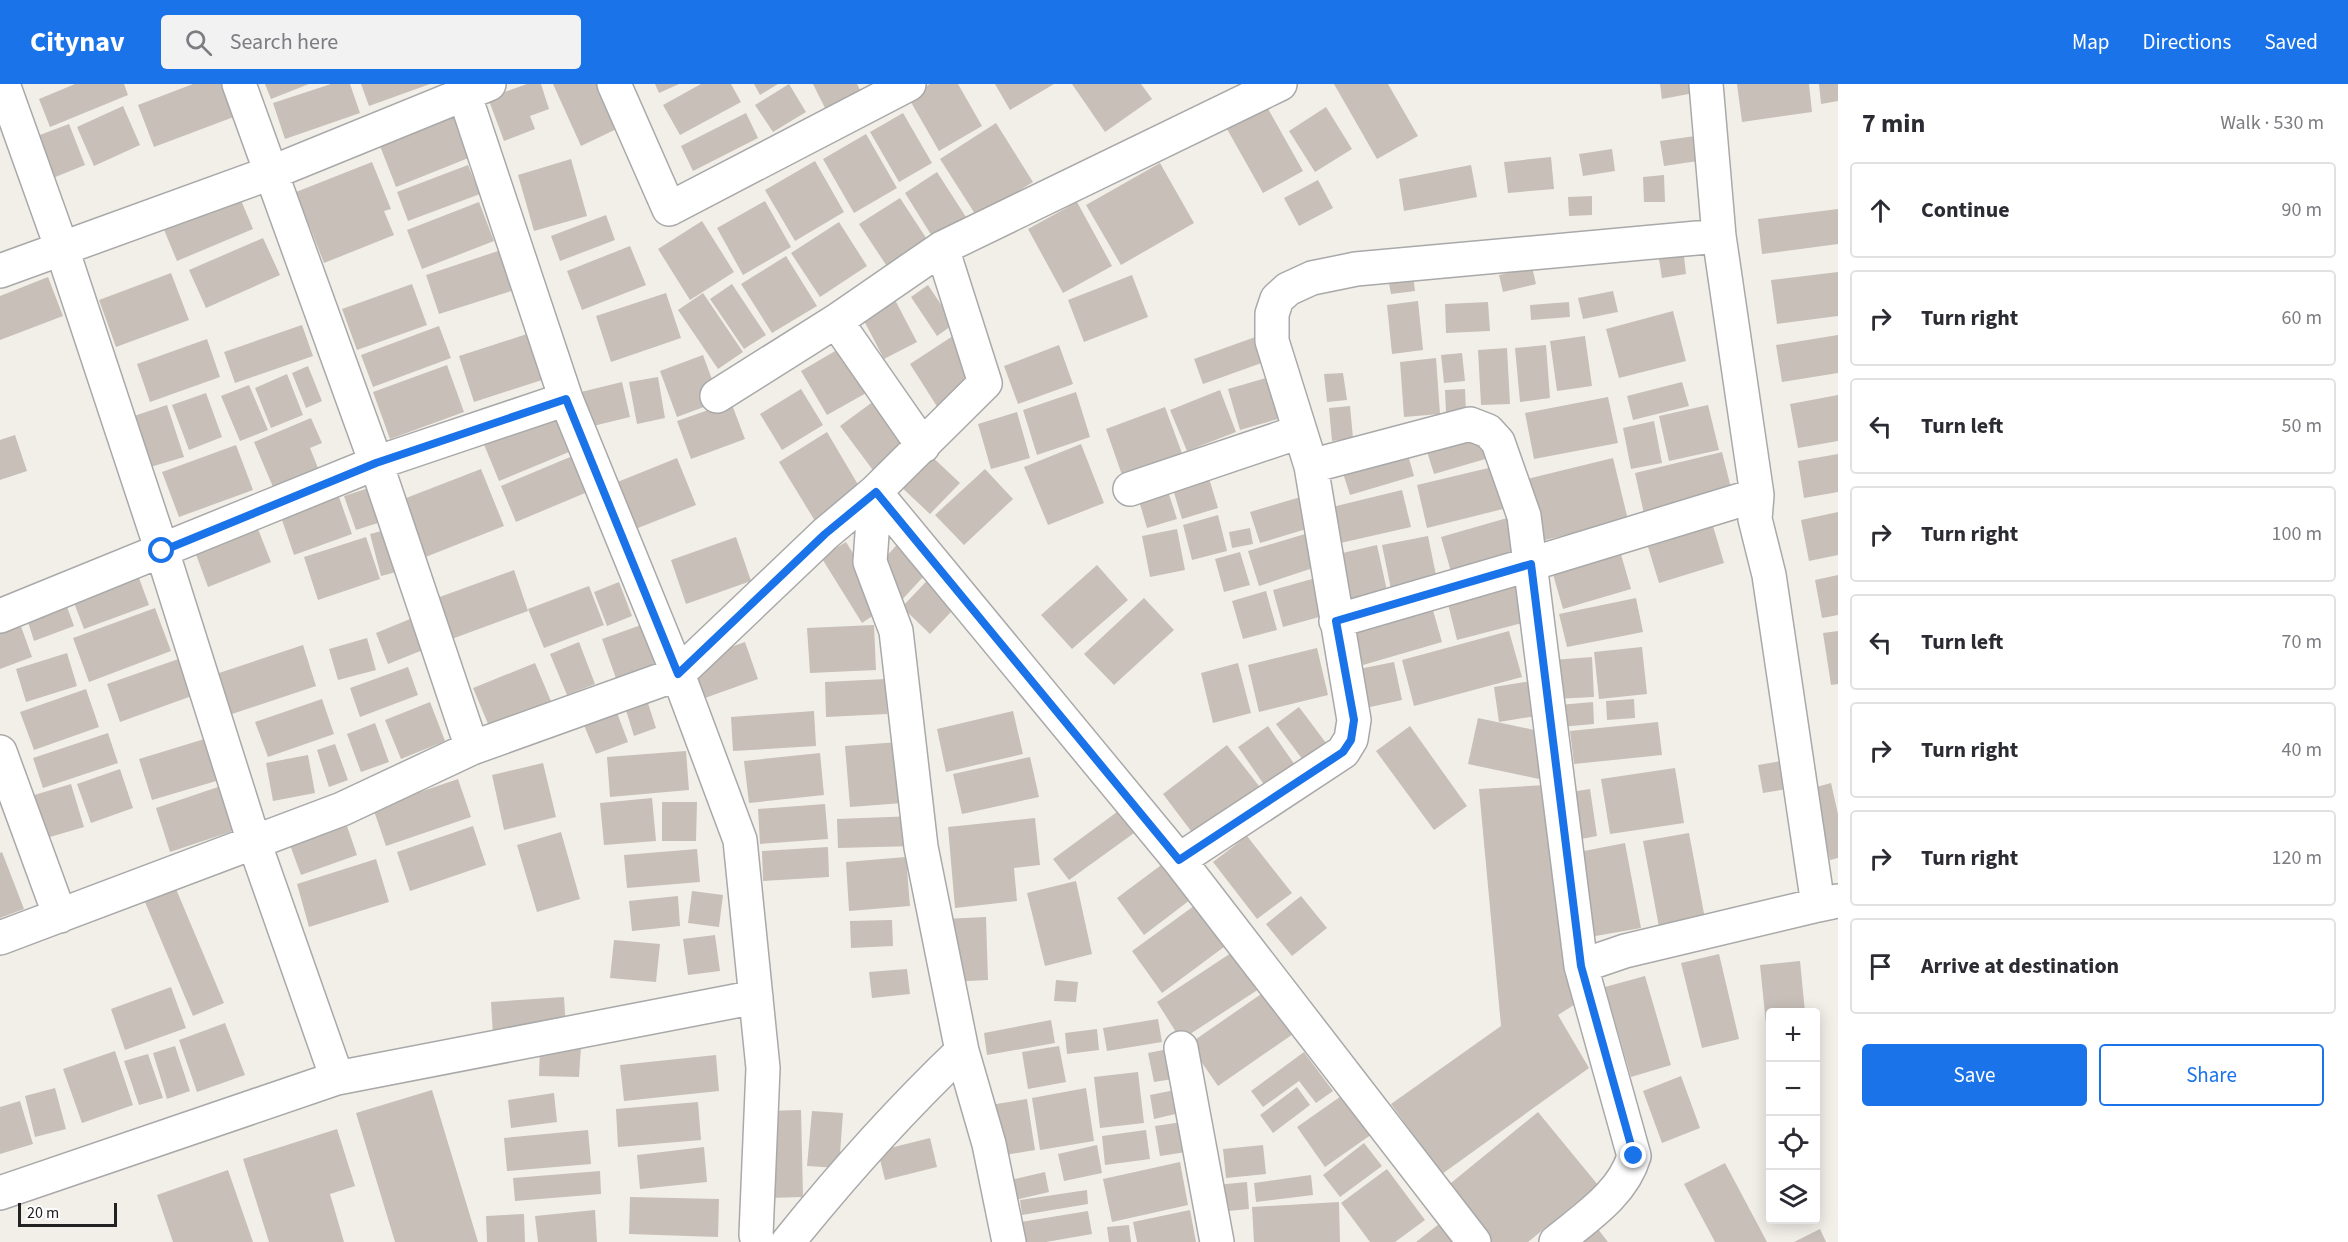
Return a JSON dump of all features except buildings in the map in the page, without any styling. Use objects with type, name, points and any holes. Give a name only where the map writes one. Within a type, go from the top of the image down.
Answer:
[{"type":"street","points":[[3,84],[62,249],[162,551],[254,842],[337,1078]]},
{"type":"street","points":[[239,84],[273,172],[376,463],[472,748]]},
{"type":"street","points":[[614,84],[669,209],[909,84]]},
{"type":"street","points":[[717,396],[836,321],[942,248],[1280,84]]},
{"type":"street","points":[[1581,966],[1625,951],[1828,903],[1769,575],[1755,519],[1757,495],[1719,236],[1706,84]]},
{"type":"street","points":[[0,271],[273,172],[472,88],[566,399],[678,674],[740,840],[763,1068],[756,1235],[758,1242]]},
{"type":"street","points":[[1179,860],[1343,752],[1351,740],[1354,720],[1311,466],[1272,341],[1272,314],[1277,299],[1288,289],[1312,278],[1356,269],[1719,236]]},
{"type":"street","points":[[0,938],[342,808],[472,748],[678,674],[825,534],[876,492],[985,383],[942,248]]},
{"type":"street","points":[[836,321],[923,446]]},
{"type":"street","points":[[0,616],[376,463],[566,399]]},
{"type":"street","points":[[1311,466],[1470,424],[1488,431],[1498,442],[1524,516],[1581,966],[1634,1156],[1630,1168],[1619,1185],[1599,1206],[1556,1242]]},
{"type":"street","points":[[1130,489],[1299,432]]},
{"type":"street","points":[[876,492],[1179,860],[1474,1242]]},
{"type":"street","points":[[876,492],[870,562],[896,631],[921,847],[962,1051],[989,1144],[1009,1242]]},
{"type":"street","points":[[1336,621],[1757,495]]},
{"type":"street","points":[[0,752],[60,915]]},
{"type":"street","points":[[0,1192],[337,1078],[756,998]]},
{"type":"street","points":[[1181,1048],[1217,1242]]},
{"type":"street","points":[[788,1242],[849,1167],[916,1094],[962,1051]]},
{"type":"route","points":[[162,551],[376,463],[566,399],[678,674],[825,534],[876,492],[1179,860],[1343,752],[1351,740],[1354,720],[1336,621],[1531,564],[1581,966],[1634,1156]]}]
